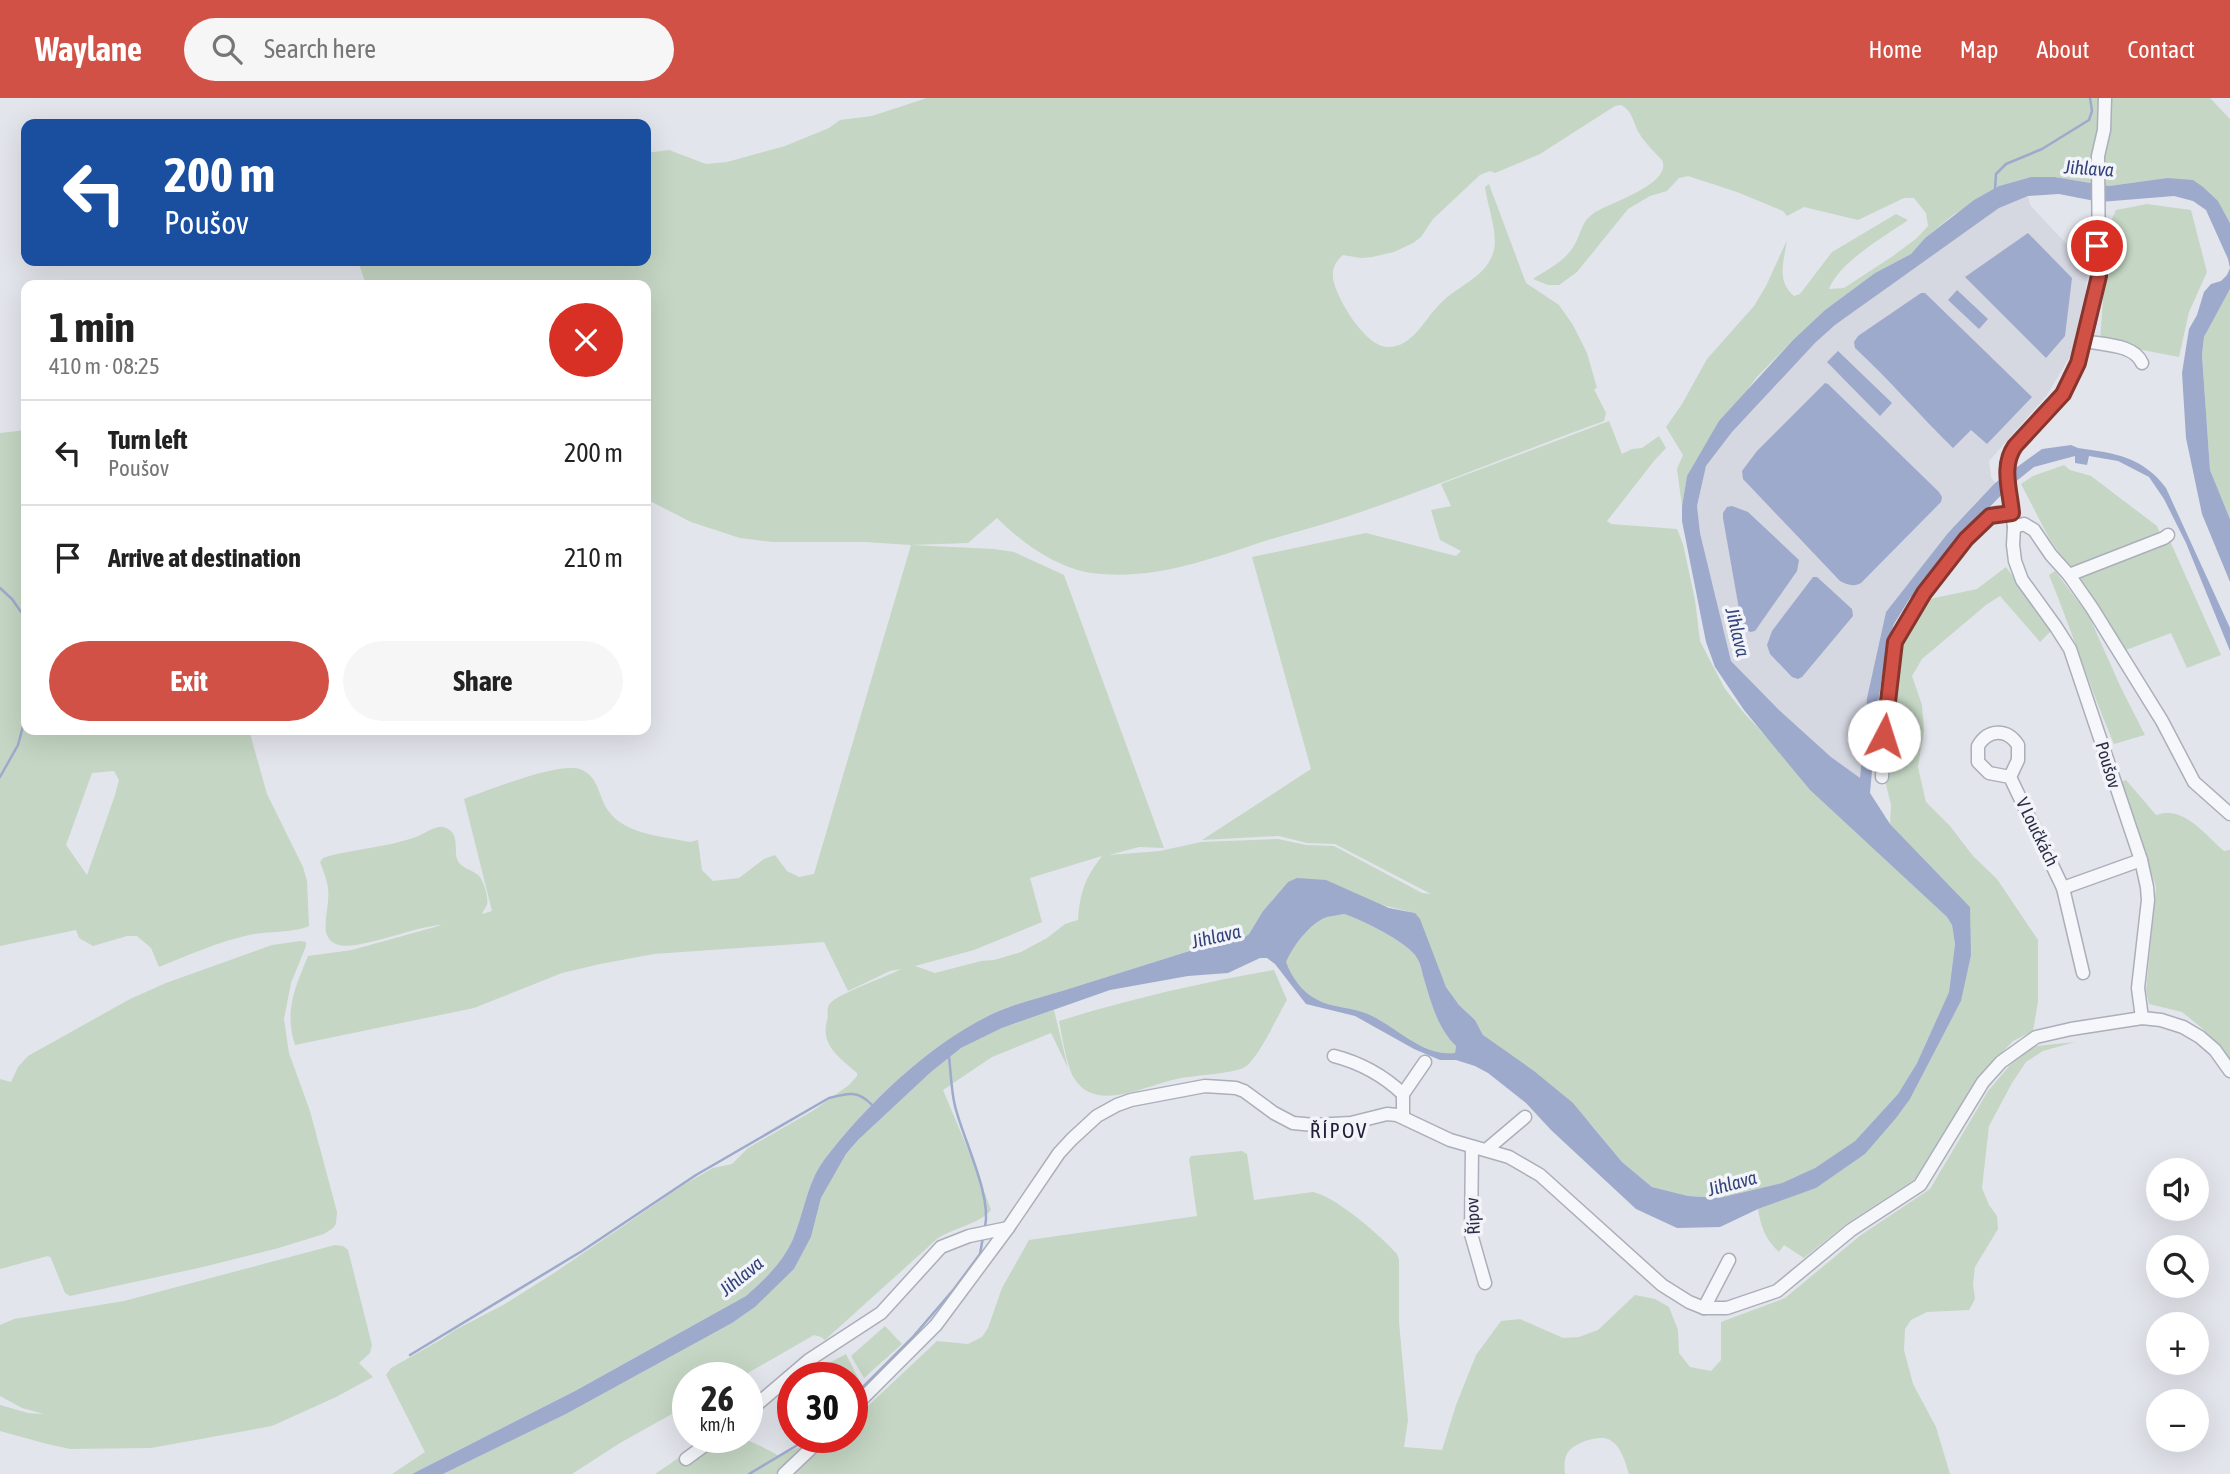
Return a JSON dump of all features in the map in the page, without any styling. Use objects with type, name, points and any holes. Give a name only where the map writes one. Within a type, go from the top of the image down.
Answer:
[{"type":"street","name":"Poušov","points":[[2105,98],[2104,130],[2098,156],[2099,276],[2085,341],[2063,394],[2015,446],[2007,466],[2014,553],[2022,580],[2070,649],[2141,860],[2148,900],[2138,988],[2142,1018]]},
{"type":"street","points":[[2085,341],[2131,350],[2139,356],[2142,363]]},
{"type":"street","points":[[1882,777],[1885,716],[1895,642],[1924,593],[1966,539],[1990,516],[2012,513]]},
{"type":"street","points":[[2014,527],[2024,524],[2034,530],[2069,575],[2162,721],[2194,782],[2230,814]]},
{"type":"street","points":[[2069,575],[2168,535]]},
{"type":"street","name":"V Loučkách","points":[[2010,777],[2063,888],[2082,972]]},
{"type":"street","name":"V Loučkách","points":[[2063,888],[2141,860]]},
{"type":"street","points":[[868,1393],[936,1325],[1009,1228],[1059,1153],[1097,1116],[1131,1100],[1205,1086],[1226,1087],[1249,1094],[1274,1113],[1293,1123],[1351,1123],[1390,1114],[1403,1117],[1450,1140],[1509,1157],[1540,1175],[1662,1285],[1704,1308],[1727,1308],[1777,1291],[1851,1230],[1920,1185],[1983,1082],[2001,1062],[2036,1037],[2142,1018],[2172,1023],[2192,1031],[2215,1050],[2230,1071]]},
{"type":"street","points":[[1334,1056],[1385,1077],[1403,1094]]},
{"type":"street","points":[[1403,1117],[1403,1094],[1425,1062]]},
{"type":"street","points":[[1486,1150],[1525,1117]]},
{"type":"street","name":"Řípov","points":[[1472,1147],[1471,1234],[1485,1283]]},
{"type":"street","points":[[763,1399],[809,1360],[881,1313],[941,1247],[969,1236],[1009,1228]]},
{"type":"street","points":[[1704,1308],[1729,1260]]},
{"type":"street","points":[[686,1459],[694,1453]]},
{"type":"street","points":[[784,1474],[806,1453]]},
{"type":"shaded area","points":[[2028,196],[2030,205],[2088,267],[2084,313],[2075,348],[2047,395],[1989,461],[1991,477],[1995,483],[1948,533],[1886,612],[1867,698],[1860,779],[1779,710],[1731,661],[1700,533],[1697,506],[1706,466],[1732,432],[1835,325],[1999,208]]},
{"type":"green space","points":[[927,98],[2210,98],[2230,119],[2230,223],[2218,201],[2167,178],[2109,186],[2055,177],[2031,177],[1999,186],[1953,215],[1925,238],[1911,254],[1875,273],[1825,310],[1793,340],[1756,378],[1687,476],[1682,506],[1677,469],[1683,455],[1666,427],[1707,359],[1754,306],[1787,240],[1783,277],[1788,290],[1794,296],[1800,294],[1832,252],[1896,214],[1908,220],[1852,260],[1842,269],[1829,289],[1844,288],[1917,238],[1928,226],[1926,213],[1914,198],[1904,198],[1858,220],[1804,207],[1787,216],[1783,211],[1737,192],[1688,176],[1679,178],[1667,191],[1650,196],[1628,209],[1577,272],[1559,285],[1548,285],[1533,279],[1567,255],[1590,216],[1649,185],[1663,169],[1662,160],[1641,137],[1628,110],[1621,105],[1615,106],[1540,154],[1495,173],[1490,171],[1480,175],[1433,219],[1421,237],[1413,243],[1394,252],[1372,257],[1343,255],[1335,265],[1333,274],[1335,287],[1346,308],[1370,339],[1387,347],[1404,343],[1446,298],[1485,268],[1490,260],[1495,243],[1485,187],[1489,184],[1526,283],[1559,305],[1587,353],[1597,388],[1594,389],[1606,413],[1604,421],[1349,516],[1203,561],[1160,571],[1115,575],[1092,573],[1065,566],[1040,553],[997,518],[968,543],[911,545],[773,542],[740,538],[691,522],[651,502],[651,280],[364,280],[360,266],[651,266],[651,152],[669,150],[706,164],[727,162],[785,146],[829,128],[840,120],[872,116]]},
{"type":"green space","points":[[2147,204],[2191,210],[2207,272],[2189,312],[2179,357],[2100,342],[2108,227],[2116,210]]},
{"type":"green space","points":[[2230,289],[2230,519],[2210,470],[2202,355],[2204,337]]},
{"type":"green space","points":[[1609,421],[1622,454],[1642,448],[1659,436],[1666,448],[1607,521],[1611,524],[1677,529],[1683,544],[1695,600],[1700,641],[1725,689],[1810,790],[1947,917],[1952,925],[1955,944],[1949,992],[1917,1063],[1898,1094],[1855,1141],[1815,1168],[1782,1183],[1719,1198],[1688,1196],[1652,1187],[1622,1162],[1591,1124],[1483,1035],[1475,1020],[1459,1005],[1446,987],[1415,913],[1288,882],[1263,911],[1249,934],[1241,940],[1215,943],[1009,1007],[968,1027],[945,1042],[879,1097],[824,1160],[814,1178],[789,1247],[773,1270],[746,1296],[575,1391],[412,1474],[392,1474],[425,1452],[386,1375],[391,1368],[551,1275],[685,1184],[713,1168],[732,1164],[748,1148],[814,1110],[849,1085],[857,1073],[829,1044],[826,1037],[828,1007],[841,996],[901,969],[890,971],[848,991],[824,942],[654,954],[562,973],[474,1008],[295,1045],[291,1010],[295,989],[308,956],[352,950],[442,925],[357,945],[334,943],[326,932],[328,888],[320,862],[329,856],[403,841],[443,827],[454,836],[458,862],[478,875],[484,884],[487,905],[482,914],[492,911],[464,799],[524,778],[572,768],[588,773],[607,809],[623,824],[656,836],[690,842],[698,840],[702,870],[713,881],[739,878],[764,859],[775,855],[787,871],[799,877],[814,874],[911,545],[1014,552],[1064,575],[1164,848],[1139,847],[1109,855],[1160,851],[1201,842],[1278,839],[1306,845],[1334,846],[1422,893],[1431,894],[1335,844],[1307,843],[1279,836],[1202,840],[1311,769],[1252,557],[1366,533],[1456,556],[1461,551],[1440,540],[1431,510],[1451,506],[1441,484]],"holes":[[[1102,856],[1084,886],[1078,920],[1065,924],[1047,938],[1021,952],[935,973],[915,966],[974,950],[1042,922],[1030,878]]]},
{"type":"green space","points":[[21,431],[21,735],[250,735],[267,794],[303,867],[307,881],[309,926],[237,938],[159,967],[151,948],[137,936],[127,936],[93,946],[79,938],[76,930],[0,946],[0,433]],"holes":[[[114,771],[119,780],[87,875],[66,845],[92,773]]]},
{"type":"green space","points":[[2064,465],[2070,470],[2091,476],[2157,526],[2161,536],[2069,567],[2049,538],[2021,484],[2033,476]]},
{"type":"green space","points":[[2170,541],[2221,655],[2187,668],[2171,633],[2123,651],[2076,579]]},
{"type":"green space","points":[[2006,567],[2052,630],[2040,642],[2000,596],[1922,659],[1912,676],[1922,705],[1924,730],[1918,767],[1926,802],[1997,879],[2038,940],[2038,1002],[2033,1031],[2013,1041],[1977,1079],[1915,1179],[1846,1224],[1804,1258],[1784,1245],[1779,1252],[1764,1232],[1758,1209],[1815,1188],[1865,1154],[1910,1099],[1961,1001],[1970,907],[1890,824],[1891,805],[1883,772],[1899,642],[1925,600],[1977,589]]},
{"type":"green space","points":[[2055,571],[2089,616],[2145,735],[2114,744],[2049,575]]},
{"type":"green space","points":[[2126,780],[2156,815],[2176,814],[2185,818],[2224,851],[2230,850],[2230,1058],[2202,1028],[2182,1012],[2149,1004],[2146,991],[2156,887],[2121,782]]},
{"type":"green space","points":[[1344,914],[1384,932],[1417,958],[1436,1015],[1456,1046],[1455,1053],[1443,1053],[1420,1046],[1368,1014],[1322,1002],[1306,992],[1290,973],[1285,962],[1308,930],[1327,917]]},
{"type":"green space","points":[[306,942],[306,946],[291,983],[284,1019],[289,1053],[310,1111],[337,1212],[333,1228],[324,1234],[275,1249],[70,1296],[65,1293],[48,1256],[0,1269],[0,1079],[11,1082],[18,1067],[28,1056],[130,999],[166,983],[272,945]]},
{"type":"green space","points":[[1274,970],[1287,1000],[1262,1046],[1245,1067],[1177,1079],[1108,1096],[1083,1089],[1071,1073],[1059,1021],[1165,992]]},
{"type":"green space","points":[[1054,1010],[1068,1068],[1051,1033],[992,1057],[943,1090],[991,1210],[987,1215],[938,1238],[825,1340],[814,1335],[763,1364],[763,1362],[672,1362],[672,1414],[572,1474],[443,1474],[566,1414],[732,1323],[755,1307],[794,1269],[811,1237],[821,1198],[846,1154],[858,1140],[961,1048],[1002,1028]]},
{"type":"green space","points":[[2075,1042],[2043,1051],[2026,1062],[1989,1126],[1982,1188],[1997,1216],[1998,1229],[1975,1267],[1975,1299],[1969,1310],[1927,1312],[1911,1320],[1905,1329],[1904,1350],[1913,1384],[1936,1427],[1950,1474],[1629,1474],[1617,1447],[1610,1440],[1600,1438],[1581,1443],[1568,1452],[1565,1474],[655,1474],[685,1453],[763,1453],[763,1448],[779,1456],[786,1453],[868,1453],[868,1406],[937,1341],[968,1344],[982,1337],[988,1328],[1002,1288],[1029,1240],[1197,1216],[1189,1159],[1191,1156],[1242,1151],[1247,1154],[1254,1200],[1313,1192],[1322,1195],[1357,1218],[1397,1254],[1399,1322],[1408,1420],[1404,1447],[1442,1450],[1476,1355],[1501,1321],[1520,1319],[1563,1338],[1579,1337],[1598,1330],[1635,1295],[1655,1299],[1669,1307],[1678,1330],[1679,1353],[1690,1367],[1711,1371],[1721,1360],[1721,1322],[1785,1298],[1861,1235],[1930,1189],[1988,1091],[2011,1064],[2036,1046]]},
{"type":"green space","points":[[335,1245],[348,1250],[372,1345],[370,1353],[359,1363],[373,1377],[272,1426],[151,1448],[70,1449],[0,1431],[0,1405],[28,1413],[44,1414],[22,1408],[0,1396],[0,1325],[14,1319],[124,1301]]},
{"type":"green space","points":[[885,1326],[902,1344],[868,1374],[868,1362],[855,1362],[851,1356]]},
{"type":"green space","points":[[846,1354],[850,1362],[831,1362]]},
{"type":"water","points":[[2031,177],[2055,177],[2109,186],[2167,178],[2193,180],[2218,201],[2230,223],[2230,268],[2206,210],[2193,201],[2174,196],[2100,202],[2059,194],[2028,196],[1999,208],[1835,325],[1732,432],[1706,466],[1697,506],[1700,533],[1731,661],[1779,710],[1831,757],[1860,778],[1867,698],[1886,612],[1948,533],[1995,483],[2042,449],[2071,445],[2127,458],[2148,469],[2166,488],[2230,628],[2230,651],[2186,543],[2164,499],[2149,477],[2118,461],[2089,456],[2087,465],[2075,463],[2075,456],[2034,467],[2009,487],[1956,542],[1910,598],[1894,624],[1887,644],[1878,704],[1870,793],[1890,824],[1970,907],[1971,955],[1961,1001],[1910,1099],[1865,1154],[1816,1188],[1758,1209],[1720,1227],[1677,1228],[1636,1209],[1526,1103],[1488,1073],[1475,1066],[1456,1060],[1440,1060],[1414,1049],[1355,1016],[1306,1004],[1275,964],[1267,958],[1260,958],[1228,973],[1188,976],[1110,990],[1002,1028],[961,1048],[931,1072],[846,1154],[821,1198],[811,1237],[794,1269],[755,1307],[732,1323],[566,1414],[443,1474],[412,1474],[575,1391],[746,1296],[773,1270],[789,1247],[814,1178],[824,1160],[879,1097],[945,1042],[968,1027],[1009,1007],[1215,943],[1241,940],[1249,934],[1263,911],[1288,882],[1297,878],[1326,880],[1389,908],[1415,913],[1420,919],[1446,987],[1459,1005],[1475,1020],[1483,1035],[1573,1103],[1622,1162],[1652,1187],[1688,1196],[1719,1198],[1782,1183],[1815,1168],[1855,1141],[1898,1094],[1917,1063],[1949,992],[1955,944],[1952,925],[1947,917],[1810,790],[1744,710],[1715,667],[1706,642],[1682,521],[1682,506],[1687,476],[1719,421],[1793,340],[1825,310],[1875,273],[1911,254],[1925,238],[1974,200],[1999,186]],"holes":[[[1344,914],[1395,939],[1417,958],[1436,1015],[1444,1032],[1456,1046],[1455,1053],[1443,1053],[1420,1046],[1368,1014],[1322,1002],[1311,996],[1298,983],[1286,962],[1303,936],[1314,924],[1327,917]]]},
{"type":"water","points":[[2028,233],[2072,278],[2065,336],[2046,358],[1965,277]]},
{"type":"water","points":[[2230,268],[2230,289],[2204,337],[2202,355],[2210,470],[2230,519],[2230,582],[2202,514],[2186,438],[2182,373],[2189,329],[2197,315],[2204,292],[2211,284],[2221,281]]},
{"type":"water","points":[[1957,290],[1988,319],[1979,329],[1948,300]]},
{"type":"water","points":[[1921,293],[1925,293],[2032,397],[1987,444],[1971,430],[1953,448],[1855,348],[1854,342],[1858,336]]},
{"type":"water","points":[[1838,351],[1892,403],[1880,416],[1827,362]]},
{"type":"water","points":[[1825,383],[1942,497],[1941,502],[1861,583],[1855,585],[1840,581],[1743,479],[1742,471],[1757,451]]},
{"type":"water","points":[[1732,506],[1748,512],[1799,560],[1797,571],[1755,631],[1750,632],[1742,626],[1723,518],[1727,507]]},
{"type":"water","points":[[1813,577],[1817,577],[1852,609],[1853,616],[1798,679],[1792,677],[1770,654],[1767,645],[1772,631]]},
{"type":"waterway","points":[[1995,190],[1996,174],[2006,164],[2042,149],[2089,120],[2092,111],[2090,98]]},
{"type":"waterway","points":[[0,588],[21,612]]},
{"type":"waterway","points":[[0,777],[18,745],[21,734]]},
{"type":"waterway","points":[[949,1057],[955,1106],[981,1183],[986,1214],[985,1227]]},
{"type":"waterway","points":[[410,1355],[582,1251],[696,1175],[829,1098],[852,1094],[862,1097],[872,1105]]},
{"type":"waterway","points":[[868,1382],[912,1338],[954,1289],[980,1254],[983,1237]]},
{"type":"waterway","points":[[749,1474],[784,1453]]},
{"type":"district","name":"ŘÍPOV","points":[[1339,1131]]},
{"type":"route","points":[[1884,736],[1895,642],[1924,593],[1966,539],[1990,516],[1996,513],[2012,513],[2007,474],[2010,454],[2054,405],[2071,380],[2089,324],[2099,276],[2097,246]]},
{"type":"water label","name":"Jihlava","points":[[2089,168]]},
{"type":"water label","name":"Jihlava","points":[[1738,632]]},
{"type":"water label","name":"Jihlava","points":[[1216,936]]},
{"type":"water label","name":"Jihlava","points":[[1732,1183]]},
{"type":"water label","name":"Jihlava","points":[[741,1276]]}]
